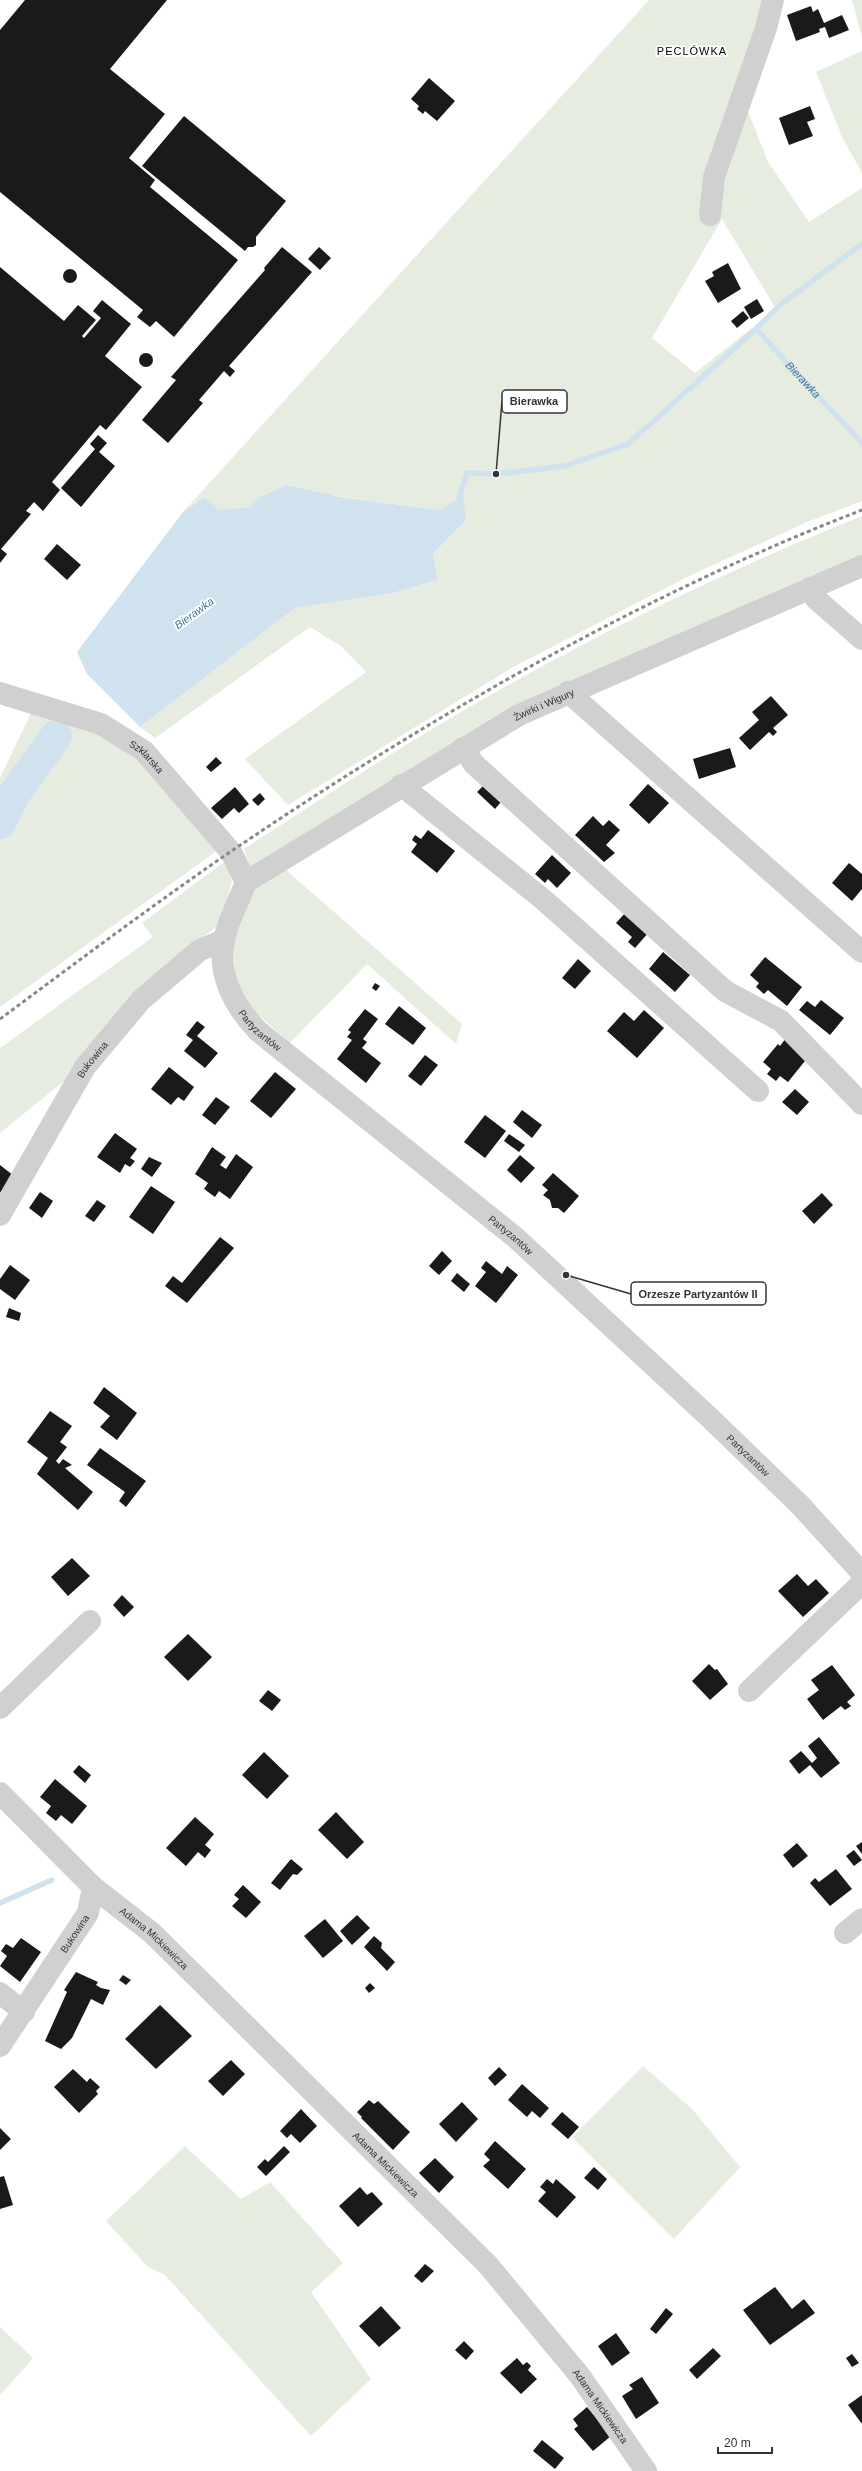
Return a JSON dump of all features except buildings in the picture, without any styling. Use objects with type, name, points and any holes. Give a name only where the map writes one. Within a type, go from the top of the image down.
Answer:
[{"type":"street","points":[[710,215],[714,177],[766,28],[773,0]]},
{"type":"street","name":"Żwirki i Wigury","points":[[246,882],[401,785],[519,715],[568,692],[862,566]]},
{"type":"street","points":[[810,588],[816,599],[862,639]]},
{"type":"street","points":[[568,692],[862,952]]},
{"type":"street","name":"Szklarska","points":[[0,693],[101,724],[144,751],[231,852],[246,882]]},
{"type":"street","points":[[463,748],[474,764],[725,991],[781,1021],[862,1104]]},
{"type":"street","points":[[401,785],[545,901],[758,1091]]},
{"type":"street","name":"Partyzantów","points":[[246,882],[224,940],[223,960],[226,981],[233,999],[243,1016],[258,1031],[516,1238],[710,1418],[800,1505],[862,1573]]},
{"type":"street","name":"Bukowina","points":[[0,1215],[90,1061],[141,1000],[200,950],[224,940]]},
{"type":"street","points":[[749,1691],[862,1583]]},
{"type":"street","points":[[0,1708],[90,1621]]},
{"type":"street","points":[[0,1793],[93,1887]]},
{"type":"street","name":"Bukowina","points":[[0,2046],[24,2012],[88,1913],[93,1887]]},
{"type":"street","name":"Adama Mickiewicza","points":[[93,1887],[152,1933],[488,2265],[580,2376],[646,2471]]},
{"type":"street","points":[[845,1932],[862,1919]]},
{"type":"street","points":[[0,1993],[24,2012]]},
{"type":"shaded area","points":[[649,0],[774,0],[746,106],[768,162],[809,222],[862,188],[862,501],[807,522],[687,577],[515,666],[288,805],[245,759],[366,672],[341,646],[310,627],[155,738],[140,727],[295,608],[389,594],[438,580],[433,554],[466,520],[440,510],[321,494],[260,497],[249,507],[219,510],[203,497],[183,512]],"holes":[[[722,219],[776,309],[695,373],[652,338]]]},
{"type":"shaded area","points":[[852,0],[862,0],[862,38]]},
{"type":"shaded area","points":[[862,51],[862,173],[842,137],[816,72]]},
{"type":"shaded area","points":[[862,516],[862,558],[531,704],[252,871],[244,849],[374,765],[449,719],[506,686],[622,624],[681,595],[801,541]]},
{"type":"shaded area","points":[[31,713],[98,734],[139,761],[218,850],[0,1007],[0,778]]},
{"type":"shaded area","points":[[227,860],[232,881],[225,910],[215,928],[179,954],[75,1072],[0,1133],[0,1048],[153,937],[142,923]]},
{"type":"shaded area","points":[[285,869],[462,1024],[456,1044],[367,964],[290,1043],[253,1010],[236,980],[233,944],[255,888]]},
{"type":"shaded area","points":[[643,2066],[692,2109],[740,2167],[674,2239],[572,2137]]},
{"type":"shaded area","points":[[185,2146],[241,2199],[270,2182],[343,2263],[311,2292],[371,2379],[311,2436],[165,2275],[148,2267],[106,2221]]},
{"type":"shaded area","points":[[0,2327],[33,2358],[0,2395]]},
{"type":"water","points":[[287,485],[340,497],[440,510],[463,495],[466,520],[433,554],[438,580],[389,594],[295,608],[140,727],[87,674],[77,652],[183,512],[204,497],[219,510],[249,507],[260,497]]},
{"type":"waterway","points":[[756,329],[780,305],[862,244]]},
{"type":"waterway","name":"Bierawka","points":[[457,504],[467,473],[496,474],[565,466],[628,444],[756,329],[862,443]]},
{"type":"waterway","name":"Bierawka","points":[[0,823],[13,796],[56,736]]},
{"type":"waterway","points":[[0,1903],[52,1880]]},
{"type":"railway","points":[[0,1019],[203,870],[307,801],[460,707],[538,662],[617,620],[697,581],[779,544],[862,510]]},
{"type":"place","name":"Bierawka","points":[[496,474]]},
{"type":"place","name":"Orzesze Partyzantów II","points":[[566,1275]]},
{"type":"district","name":"PECLÓWKA","points":[[692,51]]}]
